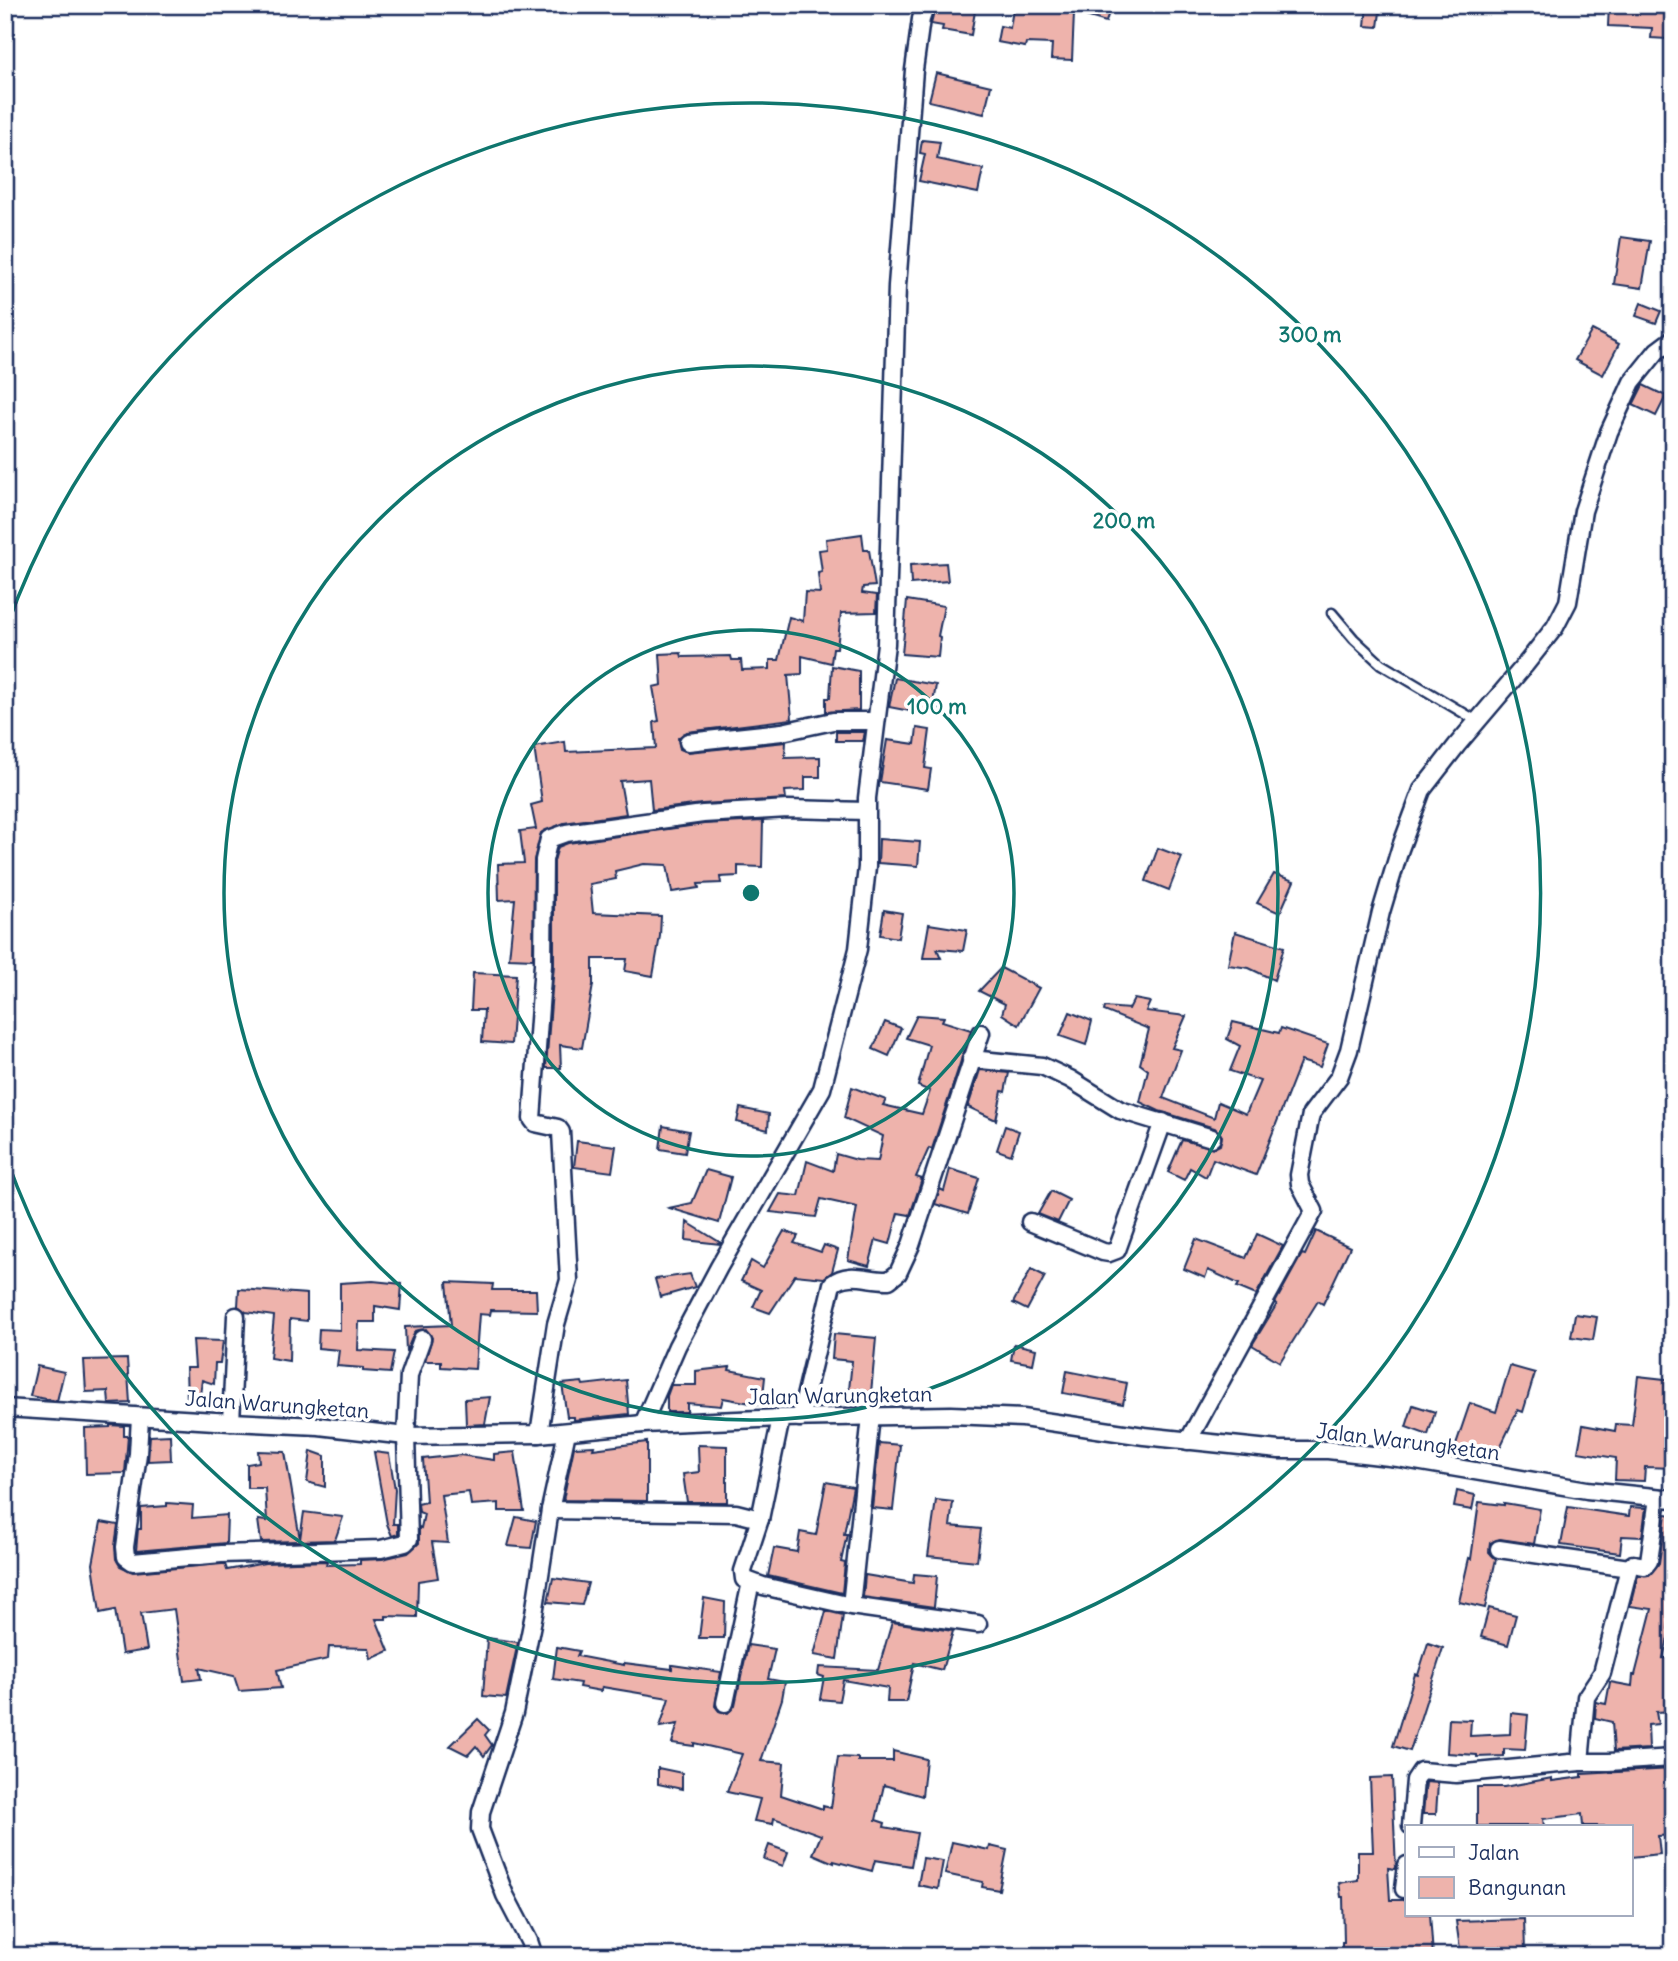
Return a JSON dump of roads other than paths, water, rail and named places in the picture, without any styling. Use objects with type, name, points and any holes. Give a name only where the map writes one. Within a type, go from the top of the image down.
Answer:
[{"type":"street","points":[[643,1424],[677,1346],[719,1267],[822,1089],[859,950],[867,867],[866,811],[887,631],[897,286],[915,70],[921,19],[926,5]]},
{"type":"street","points":[[1188,1440],[1314,1211],[1300,1184],[1299,1175],[1311,1114],[1339,1077],[1349,1050],[1381,912],[1422,790],[1555,627],[1568,602],[1583,511],[1609,432],[1632,383],[1657,351],[1673,339]]},
{"type":"street","points":[[688,742],[782,732],[834,720],[876,721]]},
{"type":"street","points":[[539,1434],[556,1324],[569,1280],[561,1132],[558,1128],[535,1123],[532,1119],[543,964],[544,860],[549,839],[566,833],[703,814],[788,809],[866,811]]},
{"type":"street","points":[[800,1418],[832,1284],[848,1276],[889,1280],[898,1272],[911,1245],[981,1033]]},
{"type":"street","points":[[971,1059],[1042,1066],[1070,1079],[1120,1110],[1212,1138]]},
{"type":"street","points":[[1030,1222],[1103,1252],[1118,1250],[1163,1122]]},
{"type":"street","points":[[231,1422],[236,1316]]},
{"type":"street","points":[[140,1417],[134,1489],[125,1547],[125,1557],[133,1562],[221,1554],[381,1549],[405,1544],[409,1539],[406,1436],[409,1375],[422,1339]]},
{"type":"street","name":"Jalan Warungketan","points":[[5,1408],[319,1426],[406,1436],[539,1434],[643,1424],[781,1418],[951,1415],[1023,1418],[1279,1450],[1328,1450],[1398,1458],[1587,1490],[1665,1498]]},
{"type":"street","points":[[851,1606],[871,1416]]},
{"type":"street","points":[[781,1418],[760,1519],[743,1571],[744,1579],[851,1606],[978,1624]]},
{"type":"street","points":[[534,1956],[505,1895],[480,1829],[481,1812],[514,1713],[534,1614],[550,1510],[567,1432]]},
{"type":"street","points":[[1580,1762],[1586,1696],[1602,1673],[1629,1568],[1633,1564],[1645,1566],[1649,1561],[1665,1498]]},
{"type":"street","points":[[550,1510],[736,1513],[760,1519]]},
{"type":"street","points":[[1499,1549],[1629,1568]]},
{"type":"street","points":[[725,1703],[751,1582]]},
{"type":"street","points":[[1411,1825],[1415,1780],[1421,1771],[1456,1774],[1580,1762],[1673,1758]]},
{"type":"street","points":[[1404,1889],[1405,1881]]},
{"type":"lane","points":[[1332,613],[1354,639],[1381,664],[1478,722]]}]
